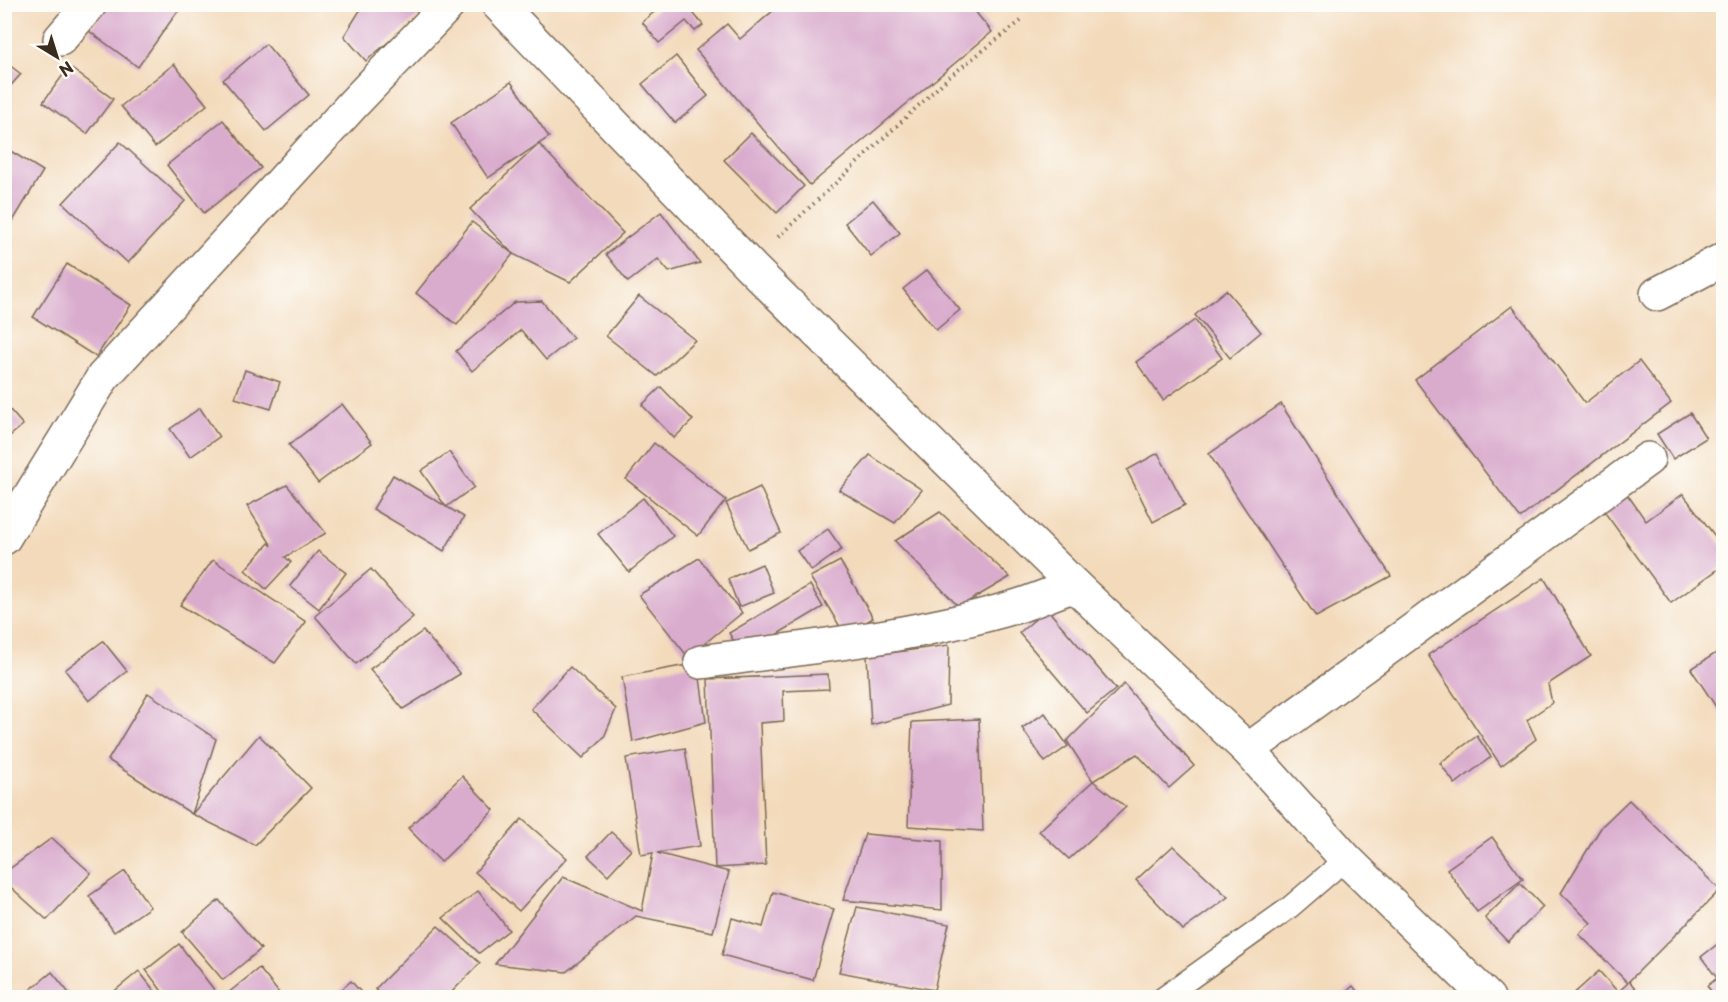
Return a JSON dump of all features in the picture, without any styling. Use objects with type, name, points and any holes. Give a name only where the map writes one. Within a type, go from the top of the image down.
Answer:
[{"type":"street","points":[[60,39],[90,4]]},
{"type":"street","points":[[4,538],[103,377],[345,112],[449,4]]},
{"type":"street","points":[[498,4],[749,264],[1074,585],[1248,750],[1346,859],[1488,998]]},
{"type":"street","points":[[1657,294],[1724,259]]},
{"type":"street","points":[[1248,750],[1648,459]]},
{"type":"street","points":[[701,662],[880,638],[963,621],[1020,606],[1074,585]]},
{"type":"lane","points":[[1163,998],[1289,908],[1346,859]]},
{"type":"path","points":[[749,264],[949,77],[1021,21]]},
{"type":"building","points":[[108,4],[183,4],[138,67],[89,31]]},
{"type":"building","points":[[364,4],[411,4],[420,15],[366,61],[344,36]]},
{"type":"building","points":[[664,4],[686,4],[703,25],[695,31],[686,21],[659,43],[642,22]]},
{"type":"building","points":[[781,4],[969,4],[992,32],[810,185],[696,50],[727,24],[740,39]]},
{"type":"building","points":[[266,44],[309,95],[266,131],[223,80]]},
{"type":"building","points":[[676,56],[708,96],[675,123],[642,84]]},
{"type":"building","points":[[4,61],[21,74],[4,93]]},
{"type":"building","points":[[174,64],[207,105],[155,147],[121,106]]},
{"type":"building","points":[[69,67],[113,99],[87,134],[43,102]]},
{"type":"building","points":[[511,82],[549,137],[488,178],[451,123]]},
{"type":"building","points":[[223,120],[261,168],[204,213],[167,165]]},
{"type":"building","points":[[751,133],[804,186],[777,213],[724,160]]},
{"type":"building","points":[[120,142],[185,201],[128,263],[63,203]]},
{"type":"building","points":[[539,144],[623,233],[570,282],[513,254],[470,209]]},
{"type":"building","points":[[4,147],[43,171],[4,236]]},
{"type":"building","points":[[873,200],[900,233],[871,256],[845,223]]},
{"type":"building","points":[[661,212],[700,263],[669,272],[658,259],[628,282],[606,254]]},
{"type":"building","points":[[472,222],[513,254],[457,325],[416,293]]},
{"type":"building","points":[[67,264],[131,305],[96,357],[33,317]]},
{"type":"building","points":[[927,270],[960,310],[936,330],[903,289]]},
{"type":"building","points":[[1226,290],[1261,332],[1230,358],[1195,315]]},
{"type":"building","points":[[639,296],[695,340],[657,376],[606,336]]},
{"type":"building","points":[[542,301],[573,338],[546,360],[521,330],[472,371],[456,351],[515,302]]},
{"type":"building","points":[[1512,306],[1585,403],[1639,361],[1671,403],[1520,518],[1415,380]]},
{"type":"building","points":[[1195,320],[1222,358],[1163,400],[1136,362]]},
{"type":"building","points":[[245,370],[280,382],[271,409],[235,398]]},
{"type":"building","points":[[661,387],[693,420],[674,438],[642,405]]},
{"type":"building","points":[[4,403],[23,425],[4,441]]},
{"type":"building","points":[[342,404],[372,443],[318,483],[289,445]]},
{"type":"building","points":[[1281,404],[1391,576],[1316,617],[1209,454]]},
{"type":"building","points":[[200,408],[219,437],[190,457],[170,429]]},
{"type":"building","points":[[1690,413],[1706,438],[1673,459],[1657,434]]},
{"type":"building","points":[[654,443],[726,500],[698,536],[626,479]]},
{"type":"building","points":[[449,452],[474,487],[446,507],[421,471]]},
{"type":"building","points":[[1158,453],[1185,505],[1153,522],[1127,470]]},
{"type":"building","points":[[870,455],[922,490],[895,523],[839,490]]},
{"type":"building","points":[[393,475],[464,517],[444,551],[373,509]]},
{"type":"building","points":[[287,485],[326,533],[285,557],[291,562],[266,589],[245,570],[269,543],[272,546],[247,506]]},
{"type":"building","points":[[760,487],[781,533],[748,549],[726,503]]},
{"type":"building","points":[[1627,494],[1646,521],[1683,494],[1724,548],[1724,565],[1671,603],[1603,510]]},
{"type":"building","points":[[643,498],[673,536],[629,572],[598,534]]},
{"type":"building","points":[[940,512],[1010,577],[959,607],[895,541]]},
{"type":"building","points":[[828,529],[842,549],[811,571],[797,551]]},
{"type":"building","points":[[318,551],[346,573],[319,609],[290,586]]},
{"type":"building","points":[[699,558],[742,613],[688,657],[639,595]]},
{"type":"building","points":[[213,560],[306,622],[275,663],[180,605]]},
{"type":"building","points":[[840,561],[873,618],[845,635],[810,577]]},
{"type":"building","points":[[762,564],[774,593],[739,607],[728,579]]},
{"type":"building","points":[[371,569],[413,617],[356,664],[315,616]]},
{"type":"building","points":[[1544,578],[1591,656],[1548,684],[1552,703],[1527,720],[1536,739],[1501,766],[1428,655]]},
{"type":"building","points":[[810,585],[823,607],[742,655],[729,633]]},
{"type":"building","points":[[1047,609],[1116,689],[1087,713],[1019,633]]},
{"type":"building","points":[[423,631],[460,674],[403,709],[370,669]]},
{"type":"building","points":[[103,641],[127,671],[89,701],[65,670]]},
{"type":"building","points":[[949,645],[948,705],[871,725],[867,656]]},
{"type":"building","points":[[1724,648],[1724,719],[1691,669]]},
{"type":"building","points":[[698,663],[706,722],[633,742],[622,677]]},
{"type":"building","points":[[570,667],[616,709],[604,737],[583,758],[531,709]]},
{"type":"building","points":[[828,674],[829,689],[783,691],[784,721],[760,723],[766,865],[715,868],[708,679]]},
{"type":"building","points":[[1124,684],[1194,766],[1169,788],[1137,754],[1093,781],[1067,741]]},
{"type":"building","points":[[148,693],[216,739],[192,814],[108,760]]},
{"type":"building","points":[[1045,713],[1068,746],[1045,762],[1022,728]]},
{"type":"building","points":[[979,719],[983,831],[908,826],[912,722]]},
{"type":"building","points":[[259,735],[311,788],[255,845],[192,814]]},
{"type":"building","points":[[1477,736],[1491,757],[1455,784],[1440,763]]},
{"type":"building","points":[[685,748],[700,846],[657,853],[729,872],[713,932],[636,916],[566,972],[495,964],[563,877],[642,911],[653,853],[641,855],[626,758]]},
{"type":"building","points":[[462,776],[494,810],[441,862],[408,828]]},
{"type":"building","points":[[1093,781],[1126,807],[1069,859],[1039,831]]},
{"type":"building","points":[[1629,800],[1720,890],[1629,981],[1644,998],[1569,998],[1599,971],[1618,992],[1628,983],[1579,934],[1591,923],[1561,893],[1602,826]]},
{"type":"building","points":[[522,819],[567,858],[519,911],[475,872]]},
{"type":"building","points":[[611,832],[631,850],[608,875],[588,856]]},
{"type":"building","points":[[865,834],[942,841],[942,910],[843,900]]},
{"type":"building","points":[[1492,837],[1523,879],[1477,912],[1447,869]]},
{"type":"building","points":[[52,838],[91,873],[47,920],[4,881],[4,873]]},
{"type":"building","points":[[1173,846],[1228,897],[1183,930],[1136,880]]},
{"type":"building","points":[[125,871],[150,907],[114,932],[89,896]]},
{"type":"building","points":[[1520,883],[1543,907],[1508,942],[1485,918]]},
{"type":"building","points":[[478,891],[509,930],[479,953],[443,918]]},
{"type":"building","points":[[773,892],[834,909],[813,980],[722,955],[732,918],[763,927]]},
{"type":"building","points":[[219,900],[261,949],[223,980],[182,932]]},
{"type":"building","points":[[857,907],[949,924],[934,990],[839,972]]},
{"type":"building","points":[[438,926],[480,963],[446,998],[382,998],[375,989]]},
{"type":"building","points":[[1724,939],[1724,998],[1717,998],[1707,986],[1717,978],[1701,957]]},
{"type":"building","points":[[179,944],[215,991],[207,998],[167,998],[146,970]]},
{"type":"building","points":[[259,968],[283,998],[222,998]]},
{"type":"building","points":[[139,971],[160,998],[106,998]]},
{"type":"building","points":[[52,972],[73,998],[20,998]]},
{"type":"building","points":[[351,981],[366,998],[332,998]]},
{"type":"building","points":[[1353,986],[1363,998],[1339,998]]}]
